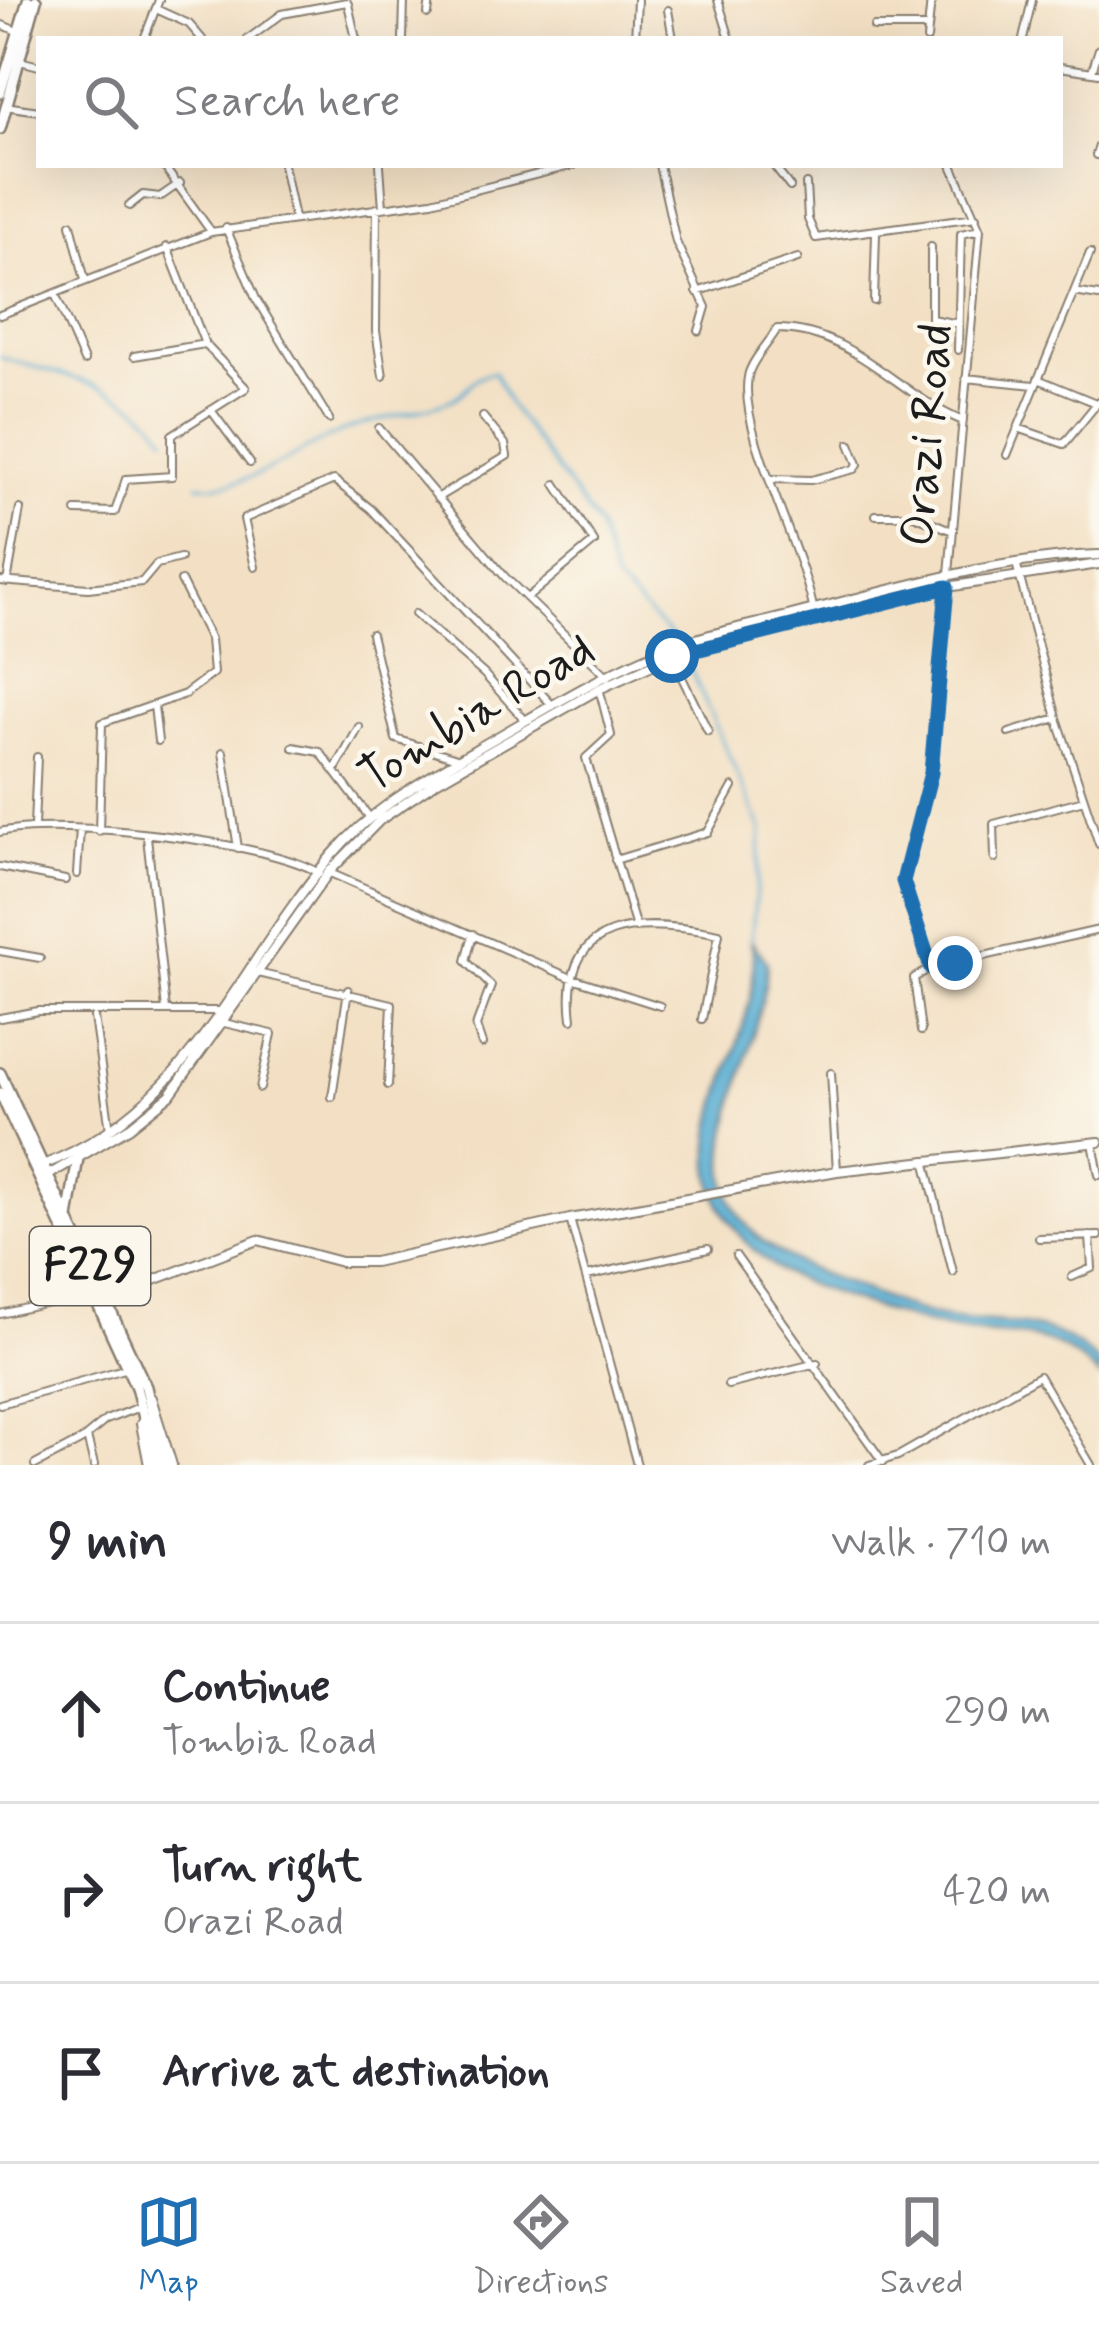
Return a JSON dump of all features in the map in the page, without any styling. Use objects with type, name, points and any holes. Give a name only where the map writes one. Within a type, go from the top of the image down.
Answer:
[{"type":"main road","points":[[0,93],[17,31],[32,0]]},
{"type":"main road","points":[[0,129],[9,56],[32,0]]},
{"type":"main road","name":"Tombia Road","points":[[41,1172],[78,1158],[157,1108],[323,871],[370,818],[460,759],[601,682],[670,652],[947,583],[1017,568],[1099,560]]},
{"type":"main road","name":"Tombia Road","points":[[323,871],[398,806],[601,682],[670,652]]},
{"type":"main road","name":"Tombia Road","points":[[41,1172],[156,1097],[223,1017]]},
{"type":"main road","name":"F229","points":[[0,1073],[129,1369],[160,1465]]},
{"type":"main road","name":"F229","points":[[0,1093],[68,1218],[146,1388],[160,1465]]},
{"type":"main road","points":[[105,1299],[258,1240],[341,1262],[374,1262],[570,1219],[837,1171],[1096,1143]]},
{"type":"main road","points":[[37,1155],[56,1160]]},
{"type":"main road","points":[[68,1218],[78,1158]]},
{"type":"main road","points":[[129,1369],[160,1465]]},
{"type":"street","points":[[403,36],[404,0]]},
{"type":"street","points":[[428,14],[430,0]]},
{"type":"street","points":[[635,36],[637,0]]},
{"type":"street","points":[[718,0],[729,36]]},
{"type":"street","points":[[927,36],[931,0]]},
{"type":"street","points":[[1024,36],[1030,0]]},
{"type":"street","points":[[252,36],[283,14],[347,1],[355,36]]},
{"type":"street","points":[[145,36],[158,4],[189,23],[200,36]]},
{"type":"street","points":[[668,10],[672,36]]},
{"type":"street","points":[[0,24],[17,31]]},
{"type":"street","points":[[874,27],[927,28]]},
{"type":"street","points":[[1063,67],[1096,72],[1099,50]]},
{"type":"street","points":[[5,106],[36,110]]},
{"type":"street","points":[[166,168],[211,232]]},
{"type":"street","points":[[284,168],[294,218]]},
{"type":"street","points":[[380,168],[376,332],[382,376]]},
{"type":"street","points":[[0,315],[226,228],[480,191],[563,168]]},
{"type":"street","points":[[659,168],[676,242],[706,308],[699,331]]},
{"type":"street","points":[[774,168],[790,187]]},
{"type":"street","name":"Orazi Road","points":[[931,968],[903,881],[931,773],[980,230],[953,168]]},
{"type":"street","points":[[129,206],[143,195],[160,197],[180,183]]},
{"type":"street","points":[[806,184],[813,236],[876,233],[977,217]]},
{"type":"street","points":[[71,224],[85,280]]},
{"type":"street","points":[[226,228],[256,299],[329,419]]},
{"type":"street","points":[[958,350],[961,234],[980,230]]},
{"type":"street","points":[[874,301],[876,233]]},
{"type":"street","points":[[76,512],[109,515],[115,512],[126,479],[172,476],[167,443],[172,435],[246,387],[205,344],[167,247]]},
{"type":"street","points":[[932,247],[931,319],[959,324]]},
{"type":"street","points":[[1007,455],[1090,253]]},
{"type":"street","points":[[698,292],[799,258]]},
{"type":"street","points":[[1074,292],[1099,296]]},
{"type":"street","points":[[55,294],[84,361]]},
{"type":"street","points":[[814,613],[754,426],[748,379],[779,328],[853,349],[912,394],[963,421]]},
{"type":"street","points":[[134,356],[205,344]]},
{"type":"street","points":[[967,378],[1037,382],[1098,402],[1064,444],[1018,428]]},
{"type":"street","points":[[211,410],[250,463]]},
{"type":"street","points":[[437,498],[508,456],[506,445],[483,417]]},
{"type":"street","points":[[379,428],[601,682],[611,735],[586,758],[635,928]]},
{"type":"street","points":[[772,478],[811,480],[855,470],[858,464],[850,444]]},
{"type":"street","points":[[255,567],[244,519],[334,480],[371,509],[554,706]]},
{"type":"street","points":[[526,598],[595,542],[556,484]]},
{"type":"street","points":[[20,509],[3,581],[109,587],[142,582],[157,564],[180,558]]},
{"type":"street","points":[[876,514],[914,515],[953,531]]},
{"type":"street","points":[[1017,568],[1057,718],[1099,844]]},
{"type":"street","points":[[99,831],[102,723],[154,706],[206,683],[214,674],[210,640],[181,581]]},
{"type":"street","points":[[415,614],[484,674],[526,721]]},
{"type":"street","points":[[371,634],[395,739],[460,759]]},
{"type":"street","points":[[670,652],[708,731]]},
{"type":"street","points":[[154,706],[158,741]]},
{"type":"street","points":[[1009,734],[1057,718]]},
{"type":"street","points":[[336,768],[359,727]]},
{"type":"street","points":[[292,747],[320,752],[370,818]]},
{"type":"street","points":[[223,752],[238,848]]},
{"type":"street","points":[[34,826],[37,757]]},
{"type":"street","points":[[615,860],[708,832],[733,787]]},
{"type":"street","points":[[995,858],[994,824],[1084,800]]},
{"type":"street","points":[[0,832],[34,826],[80,829],[284,856],[569,977],[660,1006]]},
{"type":"street","points":[[77,874],[80,829]]},
{"type":"street","points":[[147,837],[166,1010]]},
{"type":"street","points":[[0,867],[64,880]]},
{"type":"street","points":[[572,1019],[569,977],[579,955],[599,936],[667,925],[719,934],[702,1019]]},
{"type":"street","points":[[922,1031],[914,978],[931,968],[1099,930]]},
{"type":"street","points":[[472,934],[466,961],[491,986],[476,1026],[482,1044]]},
{"type":"street","points":[[0,951],[40,958]]},
{"type":"street","points":[[254,972],[348,990],[392,1004],[388,1085]]},
{"type":"street","points":[[332,1097],[348,990]]},
{"type":"street","points":[[0,1018],[38,1011],[166,1010],[223,1017],[272,1034],[260,1088]]},
{"type":"street","points":[[94,1017],[110,1130]]},
{"type":"street","points":[[831,1073],[837,1171]]},
{"type":"street","points":[[1096,1143],[1099,1175]]},
{"type":"street","points":[[925,1160],[953,1272]]},
{"type":"street","points":[[570,1219],[637,1465]]},
{"type":"street","points":[[1040,1238],[1095,1236],[1092,1268],[1072,1277]]},
{"type":"street","points":[[587,1276],[707,1249]]},
{"type":"street","points":[[736,1256],[884,1462]]},
{"type":"street","points":[[0,1314],[92,1292]]},
{"type":"street","points":[[728,1385],[817,1364]]},
{"type":"street","points":[[0,1405],[129,1369]]},
{"type":"street","points":[[868,1465],[901,1461],[1039,1376],[1091,1465]]},
{"type":"street","points":[[35,1465],[87,1437],[106,1420],[139,1407]]},
{"type":"street","points":[[87,1437],[94,1465]]},
{"type":"water","points":[[751,940],[767,963],[766,980],[724,1159],[729,1194],[748,1226],[784,1255],[912,1309],[941,1317],[1033,1327],[1067,1338],[1099,1363],[1099,1377],[1061,1347],[1043,1340],[940,1327],[807,1284],[776,1268],[738,1233],[721,1207],[711,1174],[710,1141],[748,1006]]},
{"type":"waterway","points":[[0,357],[113,393],[151,419],[165,437]]},
{"type":"waterway","points":[[198,485],[252,477],[348,429],[449,401],[480,376],[494,372],[510,405],[598,526],[615,581],[672,637]]},
{"type":"waterway","points":[[686,659],[762,830],[751,941]]},
{"type":"route","points":[[672,656],[947,587],[931,773],[903,881],[931,968],[955,963]]}]
